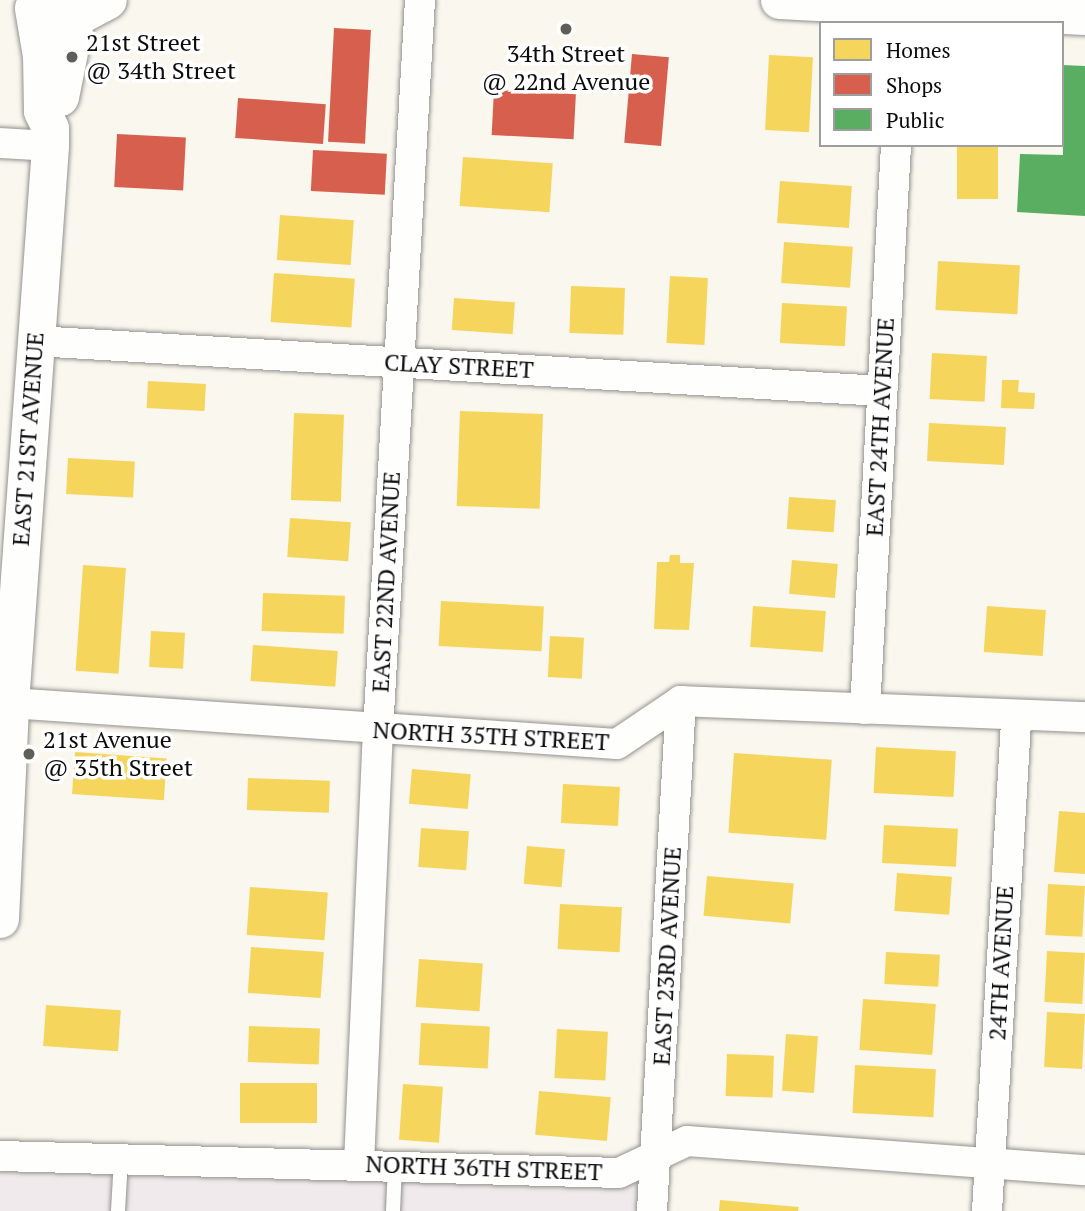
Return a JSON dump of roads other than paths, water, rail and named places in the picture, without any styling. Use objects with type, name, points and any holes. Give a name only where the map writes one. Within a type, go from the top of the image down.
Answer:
[{"type":"street","points":[[29,4],[53,17],[76,17],[108,0]]},
{"type":"street","name":"EAST 22ND AVENUE","points":[[359,1164],[397,362],[420,0]]},
{"type":"street","points":[[779,0],[903,14],[1070,10]]},
{"type":"street","name":"EAST 21ST AVENUE","points":[[29,4],[41,56],[42,111],[50,137]]},
{"type":"street","name":"EAST 21ST AVENUE","points":[[0,919],[10,703],[11,540],[35,341],[50,137],[59,110],[66,51],[76,17]]},
{"type":"street","points":[[0,143],[50,137]]},
{"type":"street","name":"EAST 24TH AVENUE","points":[[865,709],[896,147]]},
{"type":"street","name":"CLAY STREET","points":[[35,341],[882,391]]},
{"type":"street","points":[[681,701],[1085,717]]},
{"type":"street","name":"NORTH 35TH STREET","points":[[10,703],[378,731],[617,744],[681,701]]},
{"type":"street","name":"EAST 23RD AVENUE","points":[[652,1211],[681,701]]},
{"type":"street","name":"24TH AVENUE","points":[[987,1211],[1016,716]]},
{"type":"street","name":"NORTH 36TH STREET","points":[[0,1156],[619,1173],[655,1159],[687,1141],[1085,1170]]},
{"type":"lane","points":[[118,1211],[121,1159]]},
{"type":"lane","points":[[393,1211],[395,1165]]},
{"type":"place","name":"34th Street @ 22nd Avenue","points":[[566,29]]},
{"type":"place","name":"21st Street @ 34th Street","points":[[72,57]]},
{"type":"place","name":"21st Avenue @ 35th Street","points":[[29,754]]}]
